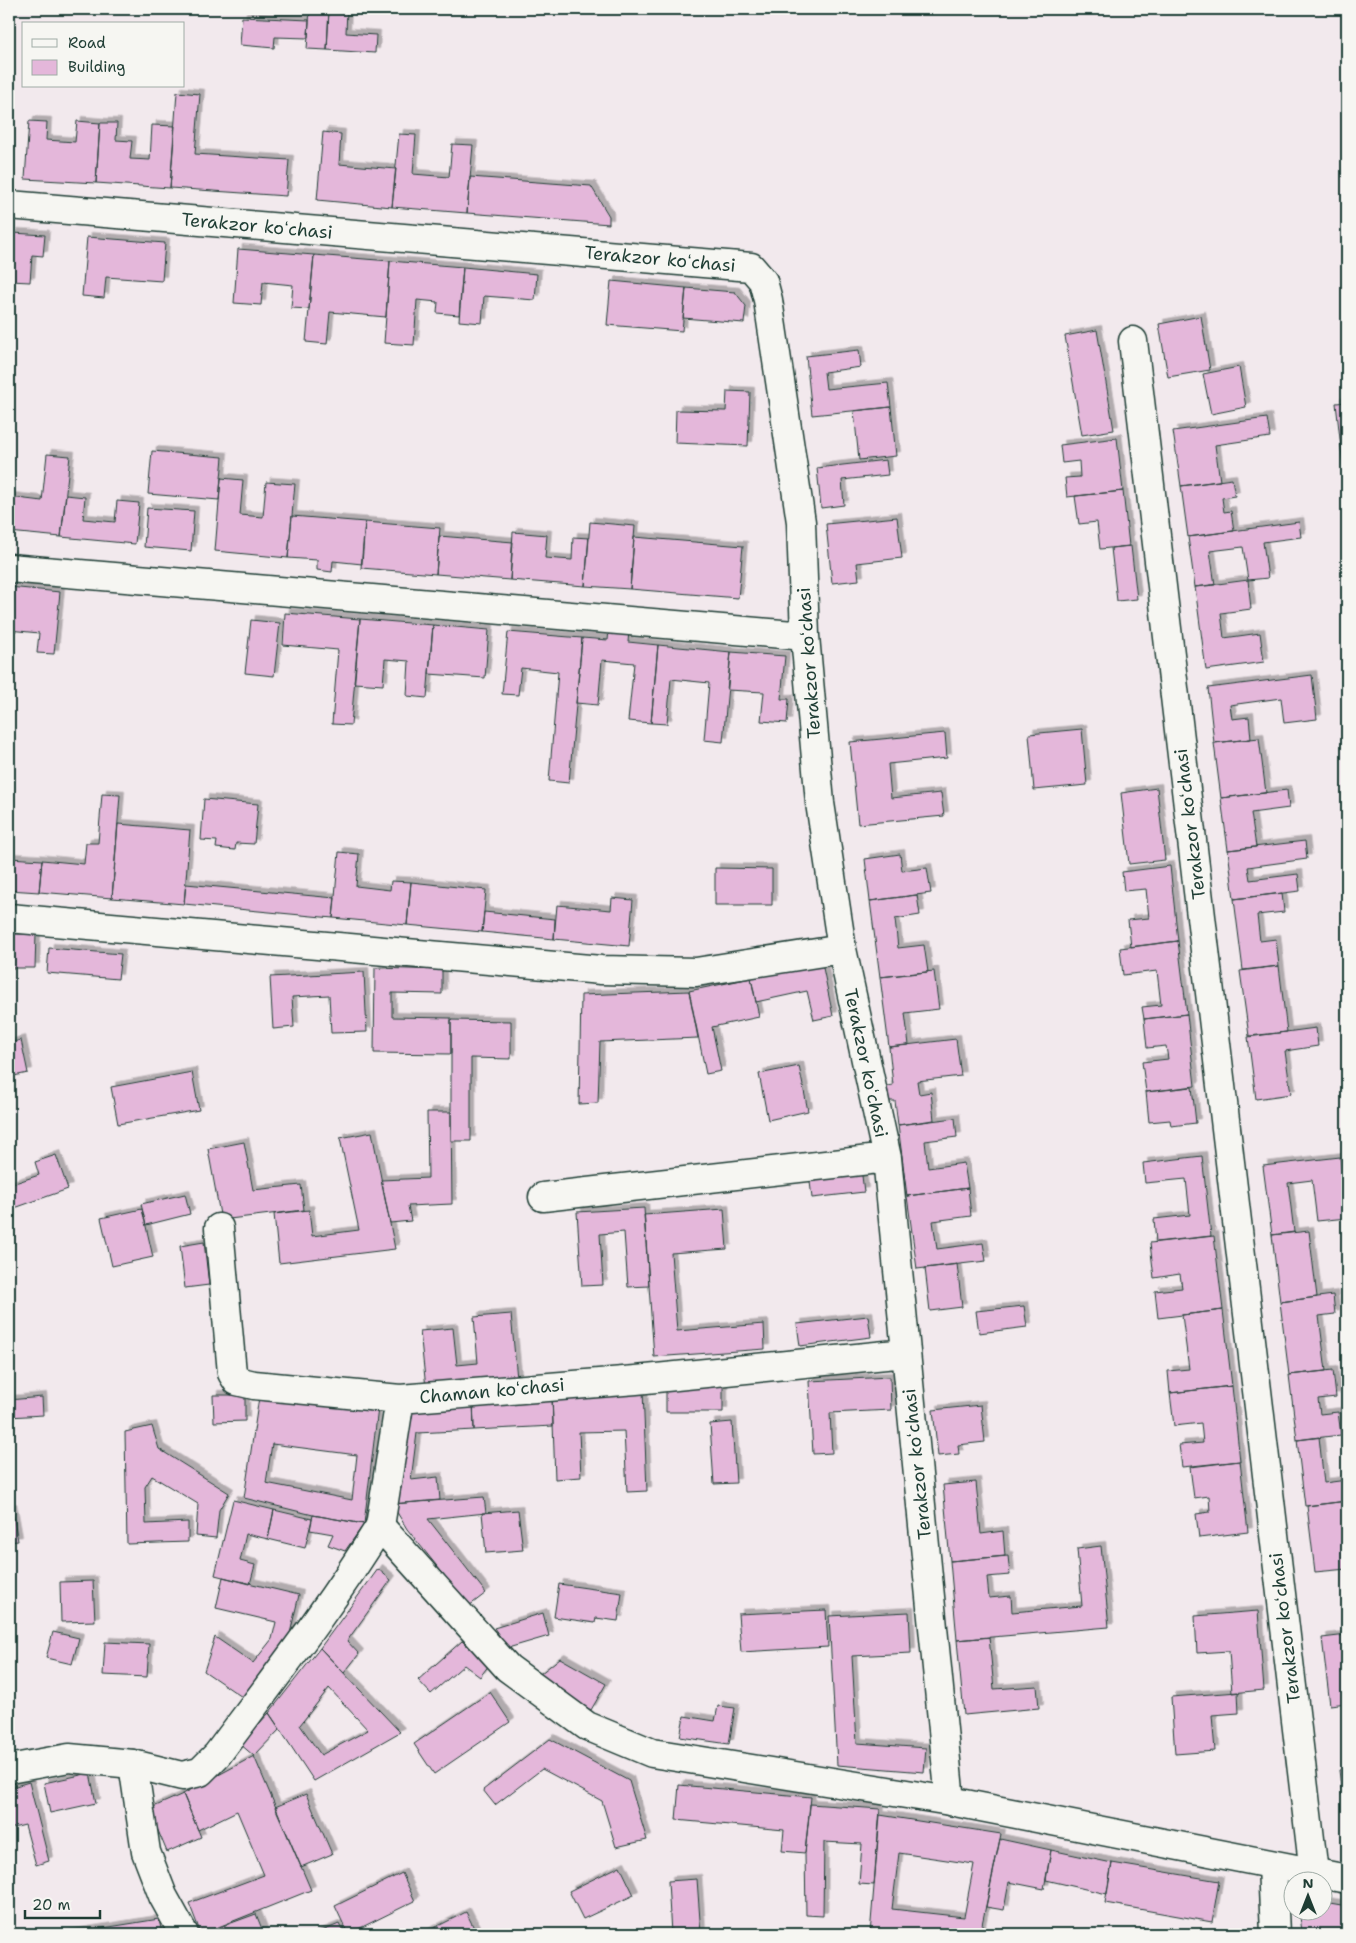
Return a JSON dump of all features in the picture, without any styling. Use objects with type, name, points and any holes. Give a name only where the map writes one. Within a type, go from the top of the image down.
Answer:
[{"type":"street","name":"Terakzor koʻchasi","points":[[9,205],[751,266],[764,281],[799,512],[805,636],[820,803],[842,949],[887,1158],[950,1802]]},
{"type":"street","name":"Terakzor koʻchasi","points":[[1133,341],[1314,1870]]},
{"type":"street","points":[[9,568],[805,636]]},
{"type":"street","points":[[9,918],[601,970],[696,972],[842,949]]},
{"type":"street","points":[[543,1197],[887,1158]]},
{"type":"street","points":[[218,1228],[232,1373],[237,1380],[254,1385],[400,1399]]},
{"type":"street","name":"Chaman koʻchasi","points":[[9,1769],[69,1758],[133,1764],[182,1776],[200,1772],[217,1755],[310,1631],[358,1562],[380,1526],[400,1399],[636,1380],[906,1353]]},
{"type":"street","points":[[380,1526],[508,1668],[587,1726],[652,1753],[950,1802],[1298,1870]]},
{"type":"street","points":[[133,1764],[146,1852],[163,1896],[184,1934]]},
{"type":"street","points":[[1272,1865],[1275,1934]]},
{"type":"street","points":[[1334,1877],[1347,1879]]},
{"type":"building","points":[[310,9],[329,9],[327,50],[307,49]]},
{"type":"building","points":[[329,9],[347,9],[346,33],[376,35],[375,53],[327,50]]},
{"type":"building","points":[[242,17],[309,20],[308,38],[275,37],[274,48],[240,45]]},
{"type":"building","points":[[177,92],[200,94],[195,154],[289,160],[286,196],[170,188]]},
{"type":"building","points":[[29,121],[47,122],[46,140],[75,142],[77,121],[100,123],[96,183],[25,179]]},
{"type":"building","points":[[100,123],[117,123],[116,140],[132,141],[130,159],[150,160],[152,125],[175,126],[170,188],[96,183]]},
{"type":"building","points":[[323,132],[341,134],[339,164],[396,169],[392,207],[317,200]]},
{"type":"building","points":[[399,134],[416,135],[413,174],[449,177],[452,144],[473,145],[467,213],[392,207]]},
{"type":"building","points":[[470,177],[591,186],[609,216],[609,224],[467,213]]},
{"type":"building","points":[[13,233],[45,235],[43,256],[32,255],[30,282],[10,281]]},
{"type":"building","points":[[87,237],[165,243],[162,281],[106,277],[104,298],[82,296]]},
{"type":"building","points":[[238,249],[314,255],[309,309],[291,308],[293,285],[263,282],[261,305],[234,303]]},
{"type":"building","points":[[314,255],[390,261],[386,317],[330,312],[327,344],[306,342]]},
{"type":"building","points":[[390,261],[463,267],[459,315],[437,313],[438,302],[417,300],[414,345],[384,343]]},
{"type":"building","points":[[463,267],[537,274],[535,300],[484,296],[482,323],[459,321]]},
{"type":"building","points":[[611,281],[686,288],[682,331],[607,325]]},
{"type":"building","points":[[686,288],[735,292],[746,306],[744,323],[683,318]]},
{"type":"building","points":[[1201,316],[1210,370],[1168,377],[1159,324]]},
{"type":"building","points":[[1097,330],[1114,430],[1082,435],[1065,336]]},
{"type":"building","points":[[859,350],[861,367],[824,372],[826,389],[888,383],[891,407],[812,415],[806,356]]},
{"type":"building","points":[[1239,367],[1246,407],[1211,414],[1203,374]]},
{"type":"building","points":[[727,391],[750,392],[748,446],[675,443],[676,410],[726,411]]},
{"type":"building","points":[[1347,402],[1347,465],[1343,466],[1336,403]]},
{"type":"building","points":[[891,407],[896,456],[859,460],[854,411]]},
{"type":"building","points":[[1267,418],[1270,437],[1215,445],[1220,481],[1181,486],[1173,431]]},
{"type":"building","points":[[1117,438],[1123,491],[1067,497],[1065,478],[1080,477],[1079,461],[1062,463],[1060,445]]},
{"type":"building","points":[[152,451],[223,457],[219,500],[148,494]]},
{"type":"building","points":[[47,454],[70,456],[61,537],[9,532],[9,497],[42,501]]},
{"type":"building","points":[[886,460],[888,475],[842,480],[844,505],[821,508],[817,468]]},
{"type":"building","points":[[221,478],[243,480],[240,515],[263,517],[266,482],[295,484],[288,558],[215,551]]},
{"type":"building","points":[[1232,479],[1235,496],[1222,498],[1224,512],[1231,511],[1234,531],[1188,537],[1181,486]]},
{"type":"building","points":[[1123,491],[1129,546],[1100,549],[1097,522],[1079,524],[1075,496]]},
{"type":"building","points":[[66,495],[85,497],[83,519],[115,522],[117,501],[139,503],[135,544],[61,537]]},
{"type":"building","points":[[147,508],[194,511],[191,551],[144,547]]},
{"type":"building","points":[[292,516],[365,522],[362,564],[333,561],[332,572],[317,570],[317,560],[288,558]]},
{"type":"building","points":[[897,517],[902,558],[857,563],[859,580],[832,583],[826,524]]},
{"type":"building","points":[[365,522],[440,528],[436,574],[361,568]]},
{"type":"building","points":[[590,522],[635,526],[630,589],[585,586]]},
{"type":"building","points":[[1299,522],[1301,537],[1263,542],[1268,578],[1248,580],[1243,547],[1210,551],[1215,585],[1195,587],[1188,537]]},
{"type":"building","points":[[513,532],[547,535],[545,558],[572,560],[573,537],[589,538],[585,586],[510,580]]},
{"type":"building","points":[[439,536],[513,542],[510,580],[436,574]]},
{"type":"building","points":[[634,537],[743,546],[738,598],[630,589]]},
{"type":"building","points":[[1131,546],[1137,599],[1117,601],[1111,548]]},
{"type":"building","points":[[1248,580],[1251,609],[1221,613],[1224,638],[1260,633],[1264,662],[1206,670],[1195,587]]},
{"type":"building","points":[[9,587],[60,592],[54,654],[37,653],[39,633],[9,630]]},
{"type":"building","points":[[285,613],[360,619],[351,725],[332,724],[338,650],[283,645]]},
{"type":"building","points":[[360,619],[433,625],[427,698],[407,696],[409,661],[385,659],[383,685],[354,683]]},
{"type":"building","points":[[251,620],[280,623],[274,676],[245,673]]},
{"type":"building","points":[[433,625],[489,630],[485,678],[429,674]]},
{"type":"building","points":[[609,630],[629,631],[628,642],[658,645],[651,723],[628,721],[634,663],[602,660],[598,705],[576,703],[582,638],[608,640]]},
{"type":"building","points":[[508,632],[582,638],[569,783],[549,781],[558,672],[521,668],[518,695],[502,694]]},
{"type":"building","points":[[658,645],[731,652],[723,742],[704,740],[709,683],[671,679],[667,724],[651,723]]},
{"type":"building","points":[[731,652],[785,656],[781,699],[789,699],[787,723],[761,721],[764,692],[727,690]]},
{"type":"building","points":[[1312,675],[1317,719],[1284,723],[1281,698],[1230,705],[1232,719],[1249,717],[1251,739],[1214,743],[1208,688]]},
{"type":"building","points":[[1082,729],[1087,785],[1034,790],[1029,734]]},
{"type":"building","points":[[945,733],[947,758],[888,764],[891,798],[941,793],[944,816],[858,824],[850,742]]},
{"type":"building","points":[[1259,738],[1266,793],[1221,798],[1214,743]]},
{"type":"building","points":[[1157,788],[1165,860],[1129,864],[1121,793]]},
{"type":"building","points":[[1287,790],[1289,808],[1251,813],[1256,847],[1228,850],[1221,798]]},
{"type":"building","points":[[102,794],[120,795],[112,898],[39,892],[42,860],[84,864],[86,843],[98,843]]},
{"type":"building","points":[[204,799],[258,804],[254,844],[236,843],[235,850],[216,848],[217,841],[201,840]]},
{"type":"building","points":[[118,824],[190,830],[184,904],[112,898]]},
{"type":"building","points":[[1305,841],[1307,859],[1248,867],[1250,880],[1298,874],[1300,891],[1234,899],[1228,850]]},
{"type":"building","points":[[339,852],[359,854],[356,886],[390,890],[391,881],[411,882],[407,925],[333,918]]},
{"type":"building","points":[[900,854],[902,871],[927,868],[931,893],[870,901],[865,859]]},
{"type":"building","points":[[9,858],[42,860],[39,892],[9,890]]},
{"type":"building","points":[[1170,866],[1178,941],[1131,947],[1128,920],[1149,918],[1146,889],[1124,891],[1122,872]]},
{"type":"building","points":[[715,868],[772,869],[772,905],[715,905]]},
{"type":"building","points":[[411,882],[486,890],[482,932],[407,925]]},
{"type":"building","points":[[186,884],[335,898],[333,918],[184,904]]},
{"type":"building","points":[[1282,893],[1284,912],[1257,915],[1260,941],[1276,939],[1279,966],[1243,970],[1234,899]]},
{"type":"building","points":[[917,895],[920,915],[895,919],[898,948],[924,945],[928,972],[880,977],[870,901]]},
{"type":"building","points":[[612,898],[633,900],[629,946],[554,939],[557,905],[611,910]]},
{"type":"building","points":[[484,912],[555,919],[554,939],[482,932]]},
{"type":"building","points":[[9,934],[36,934],[35,968],[9,968]]},
{"type":"building","points":[[1178,941],[1187,1014],[1144,1019],[1142,1007],[1161,1005],[1157,971],[1123,975],[1120,948]]},
{"type":"building","points":[[49,948],[121,954],[118,979],[47,973]]},
{"type":"building","points":[[822,963],[833,1016],[814,1020],[807,991],[756,1002],[751,978]]},
{"type":"building","points":[[1279,966],[1287,1032],[1249,1036],[1240,971]]},
{"type":"building","points":[[375,968],[442,970],[442,994],[392,993],[392,1017],[451,1018],[451,1054],[374,1053]]},
{"type":"building","points":[[934,971],[939,1009],[905,1013],[909,1045],[889,1047],[880,977]]},
{"type":"building","points":[[364,972],[367,1032],[331,1033],[329,995],[292,997],[294,1027],[273,1029],[270,977]]},
{"type":"building","points":[[751,978],[759,1017],[712,1027],[721,1071],[706,1074],[689,991]]},
{"type":"building","points":[[689,991],[698,1038],[600,1042],[598,1103],[579,1104],[581,995]]},
{"type":"building","points":[[1187,1014],[1195,1086],[1146,1092],[1142,1062],[1168,1059],[1166,1046],[1147,1048],[1144,1019]]},
{"type":"building","points":[[451,1020],[511,1021],[511,1059],[471,1058],[471,1141],[451,1141]]},
{"type":"building","points":[[1316,1028],[1318,1046],[1285,1051],[1291,1094],[1256,1099],[1248,1037]]},
{"type":"building","points":[[956,1039],[961,1076],[917,1081],[919,1094],[931,1092],[934,1120],[898,1125],[895,1101],[889,1101],[887,1086],[893,1085],[889,1047]]},
{"type":"building","points":[[21,1040],[28,1073],[9,1077],[9,1043]]},
{"type":"building","points":[[799,1066],[808,1111],[768,1120],[759,1074]]},
{"type":"building","points":[[192,1072],[199,1110],[118,1124],[111,1087]]},
{"type":"building","points":[[1192,1087],[1196,1123],[1171,1126],[1170,1120],[1149,1122],[1146,1092]]},
{"type":"building","points":[[427,1112],[451,1112],[452,1204],[408,1206],[411,1221],[390,1223],[381,1180],[428,1178]]},
{"type":"building","points":[[955,1118],[957,1137],[925,1141],[928,1168],[964,1163],[968,1188],[907,1196],[898,1125]]},
{"type":"building","points":[[372,1132],[395,1249],[279,1263],[274,1214],[309,1210],[312,1236],[359,1230],[340,1138]]},
{"type":"building","points":[[244,1142],[253,1190],[301,1185],[304,1210],[221,1220],[208,1149]]},
{"type":"building","points":[[56,1155],[68,1189],[9,1210],[9,1185],[39,1175],[35,1162]]},
{"type":"building","points":[[1202,1156],[1211,1236],[1156,1242],[1154,1219],[1190,1215],[1186,1179],[1145,1183],[1143,1163]]},
{"type":"building","points":[[1340,1157],[1347,1218],[1317,1221],[1312,1180],[1288,1183],[1294,1232],[1272,1235],[1263,1166]]},
{"type":"building","points":[[861,1168],[864,1192],[812,1198],[809,1174]]},
{"type":"building","points":[[968,1188],[971,1216],[933,1221],[937,1249],[983,1243],[986,1261],[917,1269],[907,1196]]},
{"type":"building","points":[[185,1194],[190,1214],[146,1225],[141,1204]]},
{"type":"building","points":[[644,1208],[649,1286],[628,1287],[624,1232],[600,1234],[603,1285],[582,1286],[577,1212]]},
{"type":"building","points":[[142,1209],[153,1257],[112,1266],[101,1218]]},
{"type":"building","points":[[724,1209],[727,1249],[671,1253],[677,1331],[764,1324],[765,1349],[654,1357],[644,1215]]},
{"type":"building","points":[[1309,1231],[1317,1297],[1280,1302],[1272,1235]]},
{"type":"building","points":[[1214,1236],[1223,1310],[1158,1318],[1155,1291],[1182,1288],[1180,1274],[1154,1278],[1150,1243]]},
{"type":"building","points":[[204,1242],[209,1285],[185,1288],[180,1246]]},
{"type":"building","points":[[957,1264],[962,1307],[930,1311],[925,1268]]},
{"type":"building","points":[[1333,1295],[1335,1314],[1319,1316],[1326,1371],[1289,1375],[1280,1302]]},
{"type":"building","points":[[1024,1306],[1027,1327],[979,1333],[976,1311]]},
{"type":"building","points":[[1223,1310],[1232,1386],[1170,1393],[1168,1371],[1189,1369],[1182,1315]]},
{"type":"building","points":[[511,1314],[517,1379],[426,1388],[420,1331],[453,1328],[457,1365],[478,1363],[474,1317]]},
{"type":"building","points":[[868,1316],[871,1337],[800,1346],[797,1324]]},
{"type":"building","points":[[1333,1370],[1336,1397],[1318,1399],[1320,1414],[1338,1412],[1341,1435],[1297,1440],[1289,1375]]},
{"type":"building","points":[[890,1377],[891,1410],[830,1413],[832,1453],[813,1454],[809,1381]]},
{"type":"building","points":[[723,1381],[723,1412],[666,1412],[666,1382]]},
{"type":"building","points":[[1232,1386],[1240,1461],[1182,1467],[1179,1445],[1203,1443],[1201,1423],[1174,1426],[1170,1393]]},
{"type":"building","points":[[643,1390],[647,1491],[627,1492],[624,1431],[579,1432],[581,1477],[555,1479],[552,1395]]},
{"type":"building","points":[[213,1395],[245,1395],[245,1421],[214,1422]]},
{"type":"building","points":[[552,1395],[553,1426],[474,1430],[473,1398]]},
{"type":"building","points":[[42,1397],[43,1415],[9,1417],[9,1400]]},
{"type":"building","points":[[259,1397],[378,1408],[364,1524],[313,1515],[244,1498]],"holes":[[[272,1444],[357,1455],[352,1500],[266,1483]]]},
{"type":"building","points":[[473,1398],[474,1430],[417,1433],[411,1480],[438,1477],[440,1500],[392,1504],[402,1412]]},
{"type":"building","points":[[981,1405],[985,1442],[958,1445],[959,1454],[938,1456],[933,1410]]},
{"type":"building","points":[[732,1422],[736,1483],[714,1484],[710,1424]]},
{"type":"building","points":[[152,1426],[159,1449],[229,1493],[219,1510],[216,1538],[196,1536],[198,1504],[152,1476],[145,1487],[146,1524],[188,1522],[188,1542],[127,1544],[125,1432]]},
{"type":"building","points":[[1319,1437],[1324,1483],[1347,1480],[1347,1501],[1305,1506],[1297,1440]]},
{"type":"building","points":[[1240,1461],[1248,1532],[1199,1538],[1196,1514],[1210,1512],[1209,1496],[1194,1498],[1190,1467]]},
{"type":"building","points":[[976,1482],[981,1534],[1003,1531],[1005,1556],[950,1561],[943,1485]]},
{"type":"building","points":[[484,1497],[486,1513],[428,1519],[486,1593],[469,1606],[407,1529],[392,1504]]},
{"type":"building","points":[[233,1500],[274,1510],[268,1539],[246,1534],[240,1561],[255,1565],[250,1584],[215,1575]]},
{"type":"building","points":[[1347,1501],[1347,1516],[1343,1517],[1347,1569],[1315,1572],[1307,1506]]},
{"type":"building","points":[[12,1508],[18,1541],[9,1542],[9,1509]]},
{"type":"building","points":[[274,1510],[312,1519],[305,1548],[268,1539]]},
{"type":"building","points":[[518,1510],[523,1550],[486,1553],[482,1513]]},
{"type":"building","points":[[313,1515],[364,1524],[345,1551],[328,1545],[333,1534],[310,1530]]},
{"type":"building","points":[[1101,1546],[1109,1627],[957,1640],[950,1561],[1008,1556],[1010,1575],[987,1577],[989,1598],[1011,1596],[1012,1612],[1082,1606],[1077,1549]]},
{"type":"building","points":[[378,1569],[391,1580],[347,1641],[359,1654],[344,1673],[320,1648]]},
{"type":"building","points":[[223,1577],[299,1595],[288,1642],[245,1699],[204,1671],[215,1637],[253,1663],[272,1639],[276,1622],[216,1608]]},
{"type":"building","points":[[93,1581],[95,1621],[61,1622],[60,1582]]},
{"type":"building","points":[[559,1584],[622,1593],[618,1621],[596,1618],[595,1623],[554,1617]]},
{"type":"building","points":[[826,1610],[828,1647],[741,1652],[738,1614]]},
{"type":"building","points":[[1258,1611],[1264,1690],[1232,1693],[1229,1651],[1197,1653],[1195,1616]]},
{"type":"building","points":[[909,1612],[911,1653],[852,1656],[857,1743],[926,1748],[924,1772],[837,1765],[829,1616]]},
{"type":"building","points":[[543,1613],[549,1636],[508,1648],[494,1628]]},
{"type":"building","points":[[53,1632],[79,1638],[72,1664],[46,1658]]},
{"type":"building","points":[[1347,1635],[1347,1703],[1330,1705],[1322,1638]]},
{"type":"building","points":[[989,1637],[994,1689],[1037,1686],[1039,1708],[964,1715],[957,1640]]},
{"type":"building","points":[[462,1641],[489,1665],[480,1677],[464,1665],[431,1694],[418,1680]]},
{"type":"building","points":[[105,1642],[149,1644],[147,1677],[103,1675]]},
{"type":"building","points":[[320,1648],[400,1732],[314,1781],[269,1713]],"holes":[[[329,1688],[368,1730],[321,1755],[300,1725]]]},
{"type":"building","points":[[560,1658],[606,1684],[591,1710],[535,1678]]},
{"type":"building","points":[[490,1692],[510,1722],[434,1774],[414,1744]]},
{"type":"building","points":[[1238,1692],[1239,1713],[1212,1715],[1215,1751],[1175,1754],[1171,1697]]},
{"type":"building","points":[[718,1706],[735,1708],[729,1744],[680,1737],[684,1716],[715,1721]]},
{"type":"building","points":[[269,1713],[280,1729],[254,1756],[240,1744]]},
{"type":"building","points":[[550,1739],[629,1781],[647,1840],[616,1847],[602,1801],[542,1769],[495,1805],[483,1790]]},
{"type":"building","points":[[254,1756],[311,1890],[201,1934],[189,1903],[264,1875],[237,1811],[198,1830],[183,1794]]},
{"type":"building","points":[[1347,1769],[1347,1794],[1342,1795],[1339,1770]]},
{"type":"building","points":[[90,1773],[96,1803],[50,1813],[44,1783]]},
{"type":"building","points":[[29,1782],[49,1861],[36,1865],[25,1825],[9,1829],[9,1788]]},
{"type":"building","points":[[679,1785],[811,1797],[805,1853],[782,1851],[784,1830],[676,1820]]},
{"type":"building","points":[[183,1794],[201,1837],[167,1852],[149,1809]]},
{"type":"building","points":[[306,1794],[332,1854],[301,1867],[275,1807]]},
{"type":"building","points":[[810,1804],[880,1809],[874,1885],[859,1884],[862,1844],[824,1842],[823,1916],[806,1915],[805,1853]]},
{"type":"building","points":[[880,1815],[1001,1834],[980,1934],[897,1932],[896,1934],[870,1934]],"holes":[[[899,1853],[974,1864],[964,1917],[892,1909]]]},
{"type":"building","points":[[1000,1839],[1051,1850],[1044,1889],[1009,1882],[1004,1910],[986,1907]]},
{"type":"building","points":[[1051,1850],[1112,1863],[1107,1894],[1046,1880]]},
{"type":"building","points":[[1112,1863],[1219,1881],[1212,1922],[1105,1903]]},
{"type":"building","points":[[620,1866],[634,1895],[583,1919],[569,1891]]},
{"type":"building","points":[[402,1873],[415,1901],[348,1934],[335,1906]]},
{"type":"building","points":[[697,1879],[701,1934],[671,1934],[668,1881]]},
{"type":"building","points":[[1334,1904],[1347,1906],[1347,1934],[1318,1934],[1302,1931],[1300,1920],[1334,1920]]},
{"type":"building","points":[[466,1912],[477,1934],[422,1934]]},
{"type":"building","points":[[256,1914],[264,1934],[201,1934]]},
{"type":"building","points":[[159,1919],[162,1934],[66,1934]]},
{"type":"building","points":[[339,1924],[344,1934],[315,1934]]}]
